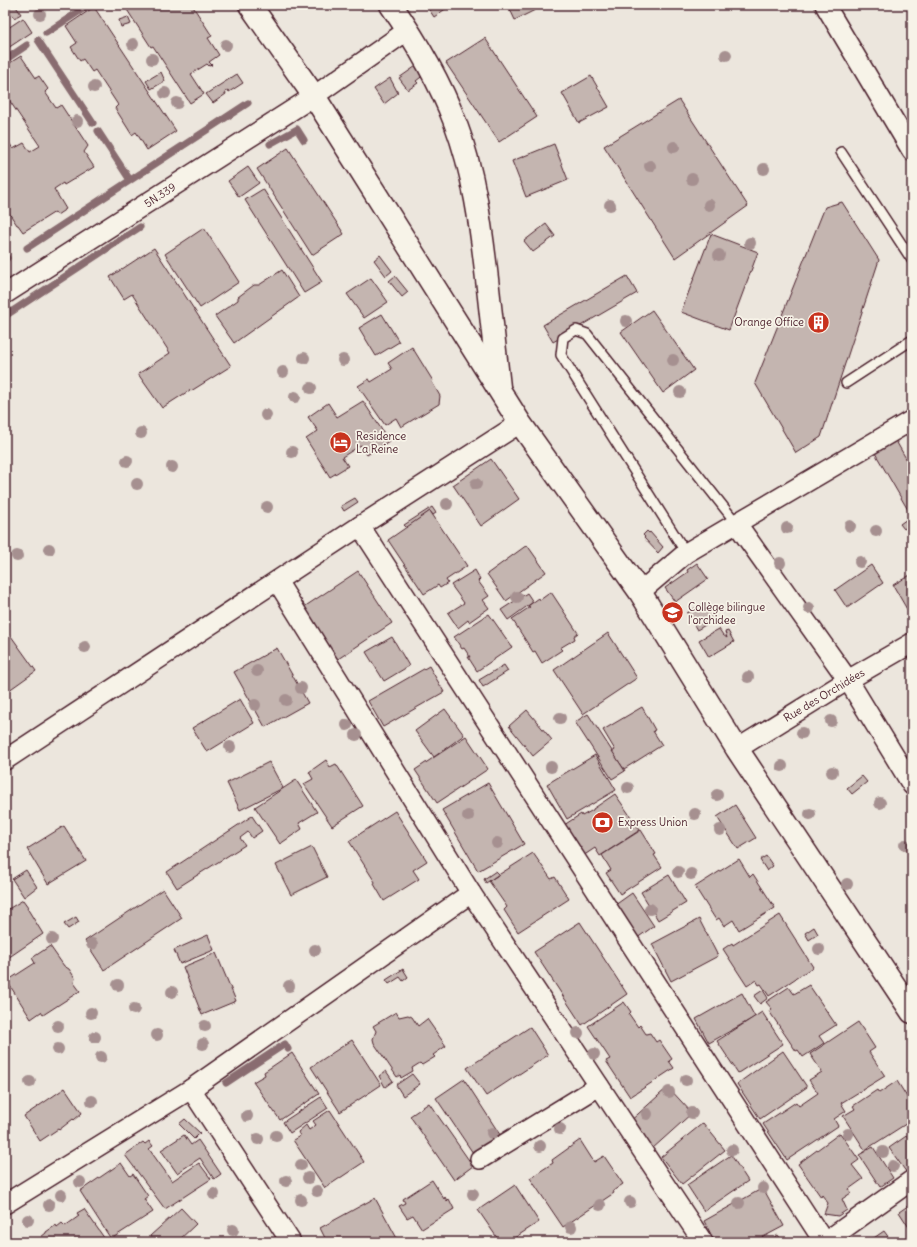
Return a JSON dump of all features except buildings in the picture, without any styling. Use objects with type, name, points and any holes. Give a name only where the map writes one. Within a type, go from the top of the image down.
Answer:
[{"type":"main road","points":[[250,5],[314,96],[520,423],[640,592],[737,749],[912,1012]]},
{"type":"main road","points":[[391,5],[408,30],[444,95],[468,163],[480,218],[500,392]]},
{"type":"street","points":[[824,5],[912,151]]},
{"type":"street","name":"5N.339","points":[[5,294],[314,96],[408,30]]},
{"type":"street","points":[[640,592],[686,553],[912,420]]},
{"type":"street","points":[[5,760],[360,526],[520,423]]},
{"type":"street","points":[[737,524],[848,680],[912,785]]},
{"type":"street","points":[[360,526],[824,1242],[912,1180]]},
{"type":"street","points":[[277,581],[471,892],[703,1242]]},
{"type":"street","name":"Rue des Orchidées","points":[[737,749],[848,680],[912,643]]},
{"type":"street","points":[[5,1204],[191,1089],[471,892]]},
{"type":"street","points":[[480,1159],[599,1086]]},
{"type":"street","points":[[191,1089],[291,1242]]},
{"type":"lane","points":[[841,152],[912,260]]},
{"type":"lane","points":[[686,553],[561,355],[563,338],[576,330],[587,334],[737,524]]},
{"type":"lane","points":[[846,384],[912,340]]},
{"type":"waterway","points":[[46,33],[89,5]]},
{"type":"waterway","points":[[38,40],[93,123]]},
{"type":"waterway","points":[[5,60],[27,45]]},
{"type":"waterway","points":[[27,248],[248,103]]},
{"type":"waterway","points":[[270,144],[297,129],[304,140]]},
{"type":"waterway","points":[[98,131],[130,180]]},
{"type":"waterway","points":[[5,316],[140,227]]},
{"type":"waterway","points":[[5,255],[7,258],[5,260]]},
{"type":"waterway","points":[[226,1083],[285,1044],[288,1049]]},
{"type":"place","name":"Orange Office","points":[[819,322]]},
{"type":"place","name":"Residence La Reine","points":[[341,442]]},
{"type":"place","name":"Collège bilingue l'orchidee","points":[[673,613]]},
{"type":"place","name":"Express Union","points":[[602,822]]}]
